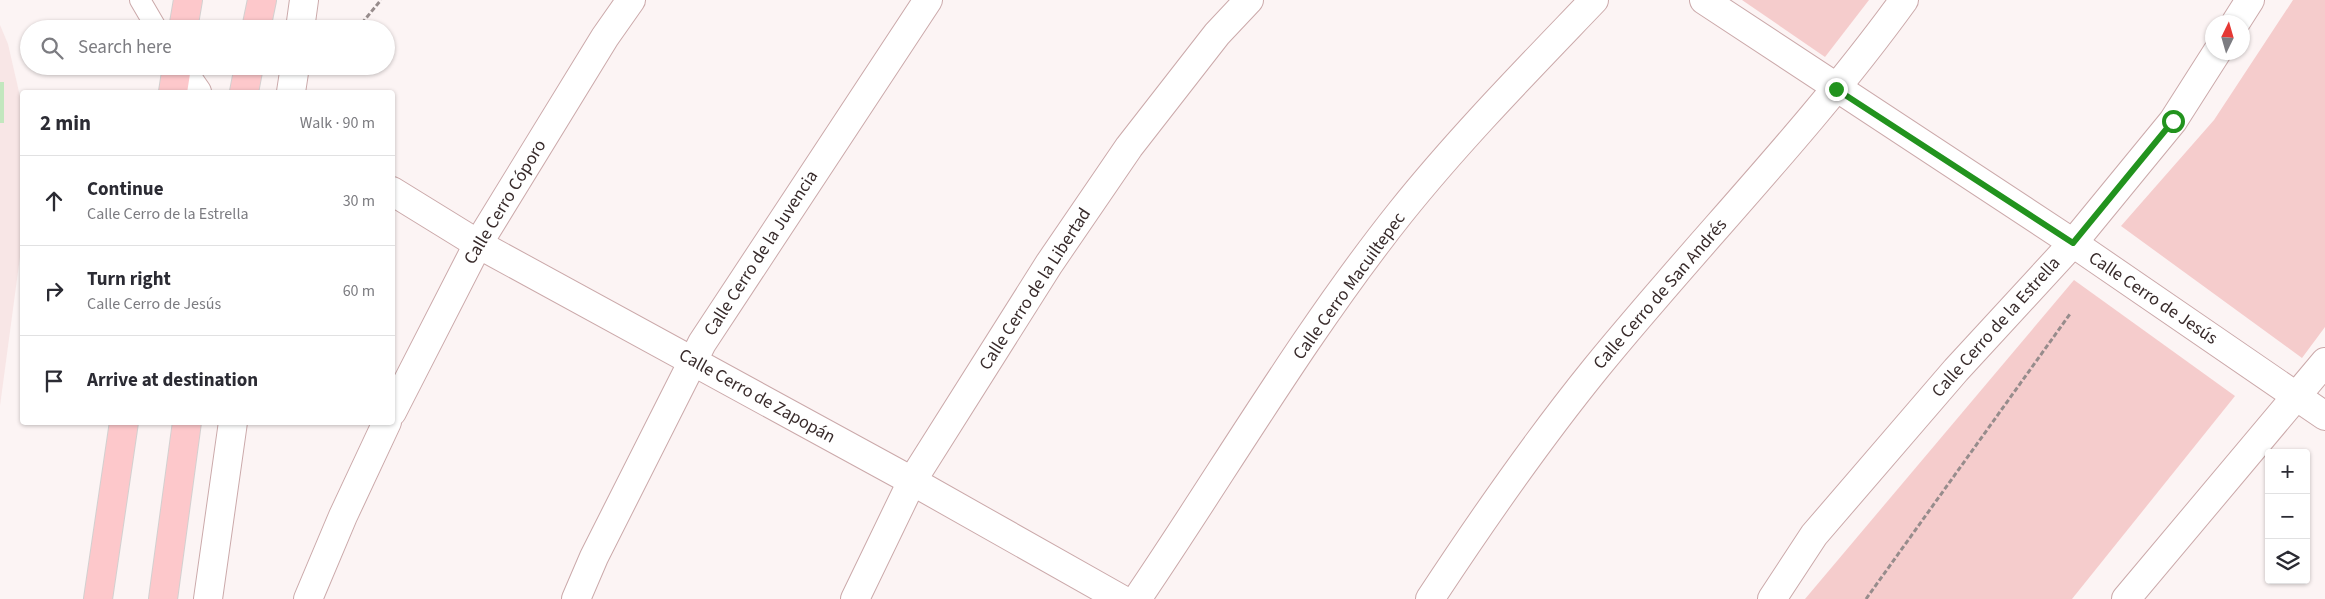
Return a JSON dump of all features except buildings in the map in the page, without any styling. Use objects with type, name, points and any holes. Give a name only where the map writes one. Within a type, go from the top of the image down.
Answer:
[{"type":"main road","points":[[185,20],[188,0]]},
{"type":"main road","points":[[258,20],[262,0]]},
{"type":"main road","points":[[173,90],[176,75]]},
{"type":"main road","points":[[244,90],[247,75]]},
{"type":"main road","points":[[98,599],[124,425]]},
{"type":"main road","points":[[163,599],[187,425]]},
{"type":"street","points":[[301,20],[304,0]]},
{"type":"street","name":"Calle Cerro Cóporo","points":[[395,406],[478,244],[606,37],[631,0]]},
{"type":"street","name":"Calle Cerro de la Juvencia","points":[[576,599],[594,556],[702,343],[928,0]]},
{"type":"street","name":"Calle Cerro de la Libertad","points":[[855,599],[912,481],[1049,264],[1129,147],[1217,34],[1248,0]]},
{"type":"street","name":"Calle Cerro Macuiltepec","points":[[1137,599],[1335,300],[1400,213],[1506,92],[1594,0]]},
{"type":"street","name":"Calle Cerro de Jesús","points":[[1704,0],[1836,89],[2073,243],[2325,416]]},
{"type":"street","name":"Calle Cerro de San Andrés","points":[[1430,599],[1488,510],[1596,369],[1804,128],[1904,0]]},
{"type":"street","points":[[2240,15],[2250,0]]},
{"type":"street","name":"Calle Cerro de la Estrella","points":[[1772,599],[1814,535],[1956,370],[2073,243],[2173,121],[2212,60]]},
{"type":"street","points":[[185,75],[196,90]]},
{"type":"street","points":[[291,90],[293,75]]},
{"type":"street","name":"Calle Cerro de Zapopán","points":[[395,193],[478,244],[912,481],[1122,599]]},
{"type":"street","points":[[2126,599],[2298,397],[2325,362]]},
{"type":"street","points":[[208,599],[234,425]]},
{"type":"street","points":[[308,599],[343,516],[387,425]]},
{"type":"lane","points":[[140,0],[152,20]]},
{"type":"path","points":[[364,20],[381,0]]},
{"type":"path","points":[[1866,599],[2070,314]]},
{"type":"shaded area","points":[[1742,0],[1869,0],[1825,57]]},
{"type":"shaded area","points":[[2293,0],[2325,0],[2325,327],[2302,358],[2121,226],[2214,120]]},
{"type":"shaded area","points":[[0,25],[8,44],[20,96],[20,257],[0,406]]},
{"type":"shaded area","points":[[2074,280],[2235,396],[2072,599],[1805,599]]},
{"type":"route","points":[[1836,89],[2073,243],[2173,121]]}]
